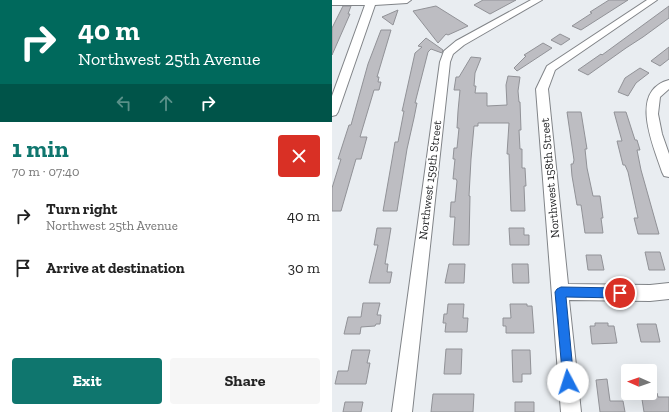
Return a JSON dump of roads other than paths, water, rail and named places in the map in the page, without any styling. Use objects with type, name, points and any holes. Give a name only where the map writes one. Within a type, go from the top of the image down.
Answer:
[{"type":"street","points":[[332,2],[407,0]]},
{"type":"street","name":"Northwest 159th Street","points":[[402,412],[444,62],[448,53],[460,43],[538,0]]},
{"type":"street","name":"Northwest 158th Street","points":[[571,412],[542,89],[551,68],[653,0]]},
{"type":"street","points":[[332,112],[371,2]]},
{"type":"street","points":[[669,84],[656,95],[652,105],[653,121],[669,172]]},
{"type":"street","points":[[561,292],[650,293],[669,291]]}]
